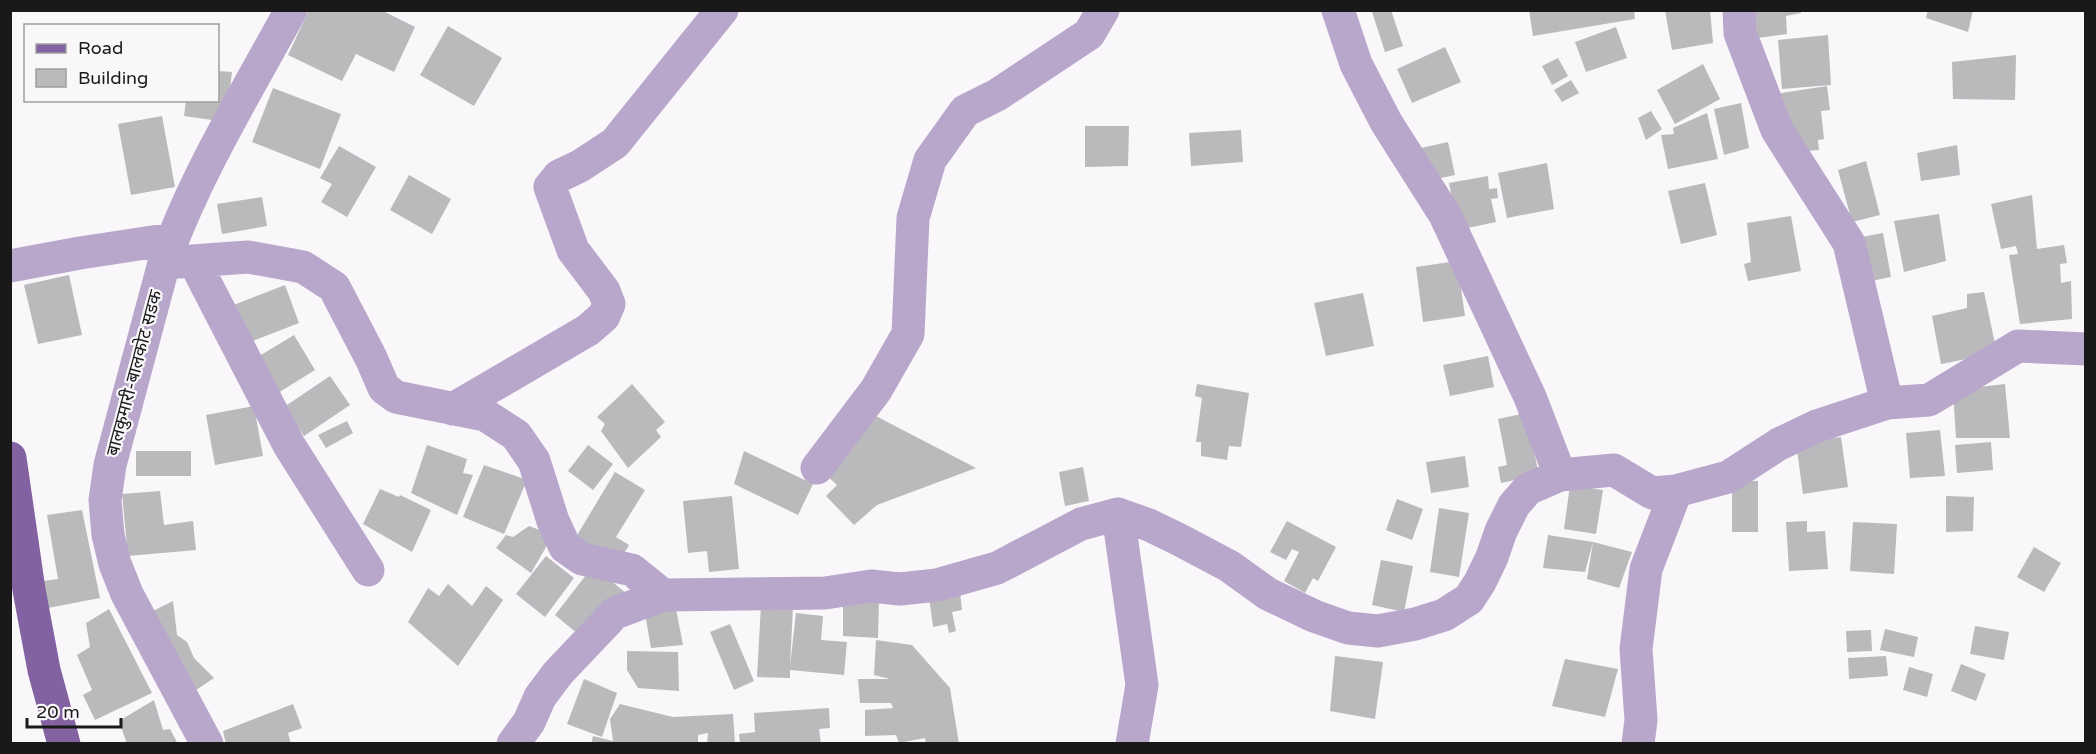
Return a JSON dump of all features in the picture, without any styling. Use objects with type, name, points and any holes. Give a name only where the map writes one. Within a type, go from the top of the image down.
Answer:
[{"type":"main road","points":[[10,458],[20,591],[64,744]]},
{"type":"street","name":"बालकुमारी-बालकोट सडक","points":[[207,744],[127,594],[115,564],[108,535],[105,500],[110,465],[176,255],[190,198],[291,10]]},
{"type":"street","points":[[453,409],[588,330],[604,316],[609,304],[604,291],[573,250],[550,187],[559,176],[580,166],[615,143],[722,10]]},
{"type":"street","points":[[817,468],[876,390],[908,334],[913,218],[930,160],[965,111],[998,95],[1089,34],[1103,10]]},
{"type":"street","points":[[1338,10],[1356,64],[1386,122],[1445,215],[1530,397],[1560,475]]},
{"type":"street","points":[[1738,10],[1740,33],[1777,130],[1848,243],[1887,404]]},
{"type":"street","points":[[10,266],[80,253],[248,256],[303,267],[334,287],[384,387],[396,397],[485,415],[516,435],[534,461],[553,521],[565,547],[582,559],[632,570],[663,595]]},
{"type":"street","points":[[176,255],[289,445],[368,570]]},
{"type":"street","points":[[513,744],[530,722],[540,697],[558,673],[615,613],[663,595],[825,593],[871,586],[900,589],[937,585],[997,568],[1081,524],[1118,514],[1178,539],[1229,566],[1268,594],[1314,616],[1348,628],[1378,631],[1415,624],[1443,615],[1469,599],[1480,582],[1514,505],[1528,489],[1560,475],[1614,470],[1652,494],[1676,491],[1728,477],[1779,444],[1817,426],[1887,404],[1929,400],[2018,346],[2085,349]]},
{"type":"street","points":[[1638,744],[1641,720],[1636,649],[1646,569],[1676,491]]},
{"type":"street","points":[[1118,514],[1142,685],[1132,744]]},
{"type":"building","points":[[309,10],[381,10],[415,27],[394,72],[356,54],[342,81],[288,55]]},
{"type":"building","points":[[1391,10],[1403,46],[1385,52],[1372,12]]},
{"type":"building","points":[[1529,10],[1634,10],[1635,19],[1533,36]]},
{"type":"building","points":[[1665,10],[1710,10],[1713,43],[1672,50]]},
{"type":"building","points":[[1754,10],[1801,10],[1801,13],[1786,16],[1787,34],[1757,38]]},
{"type":"building","points":[[1928,10],[1973,10],[1968,32],[1926,18]]},
{"type":"building","points":[[448,26],[502,58],[474,106],[420,75]]},
{"type":"building","points":[[1616,27],[1627,58],[1586,72],[1575,42]]},
{"type":"building","points":[[1828,35],[1831,85],[1782,89],[1778,40]]},
{"type":"building","points":[[1445,47],[1461,82],[1412,103],[1397,69]]},
{"type":"building","points":[[2016,55],[2015,100],[1953,99],[1952,62]]},
{"type":"building","points":[[1558,58],[1568,76],[1552,85],[1542,66]]},
{"type":"building","points":[[1703,64],[1720,99],[1675,124],[1657,90]]},
{"type":"building","points":[[219,71],[232,72],[226,122],[184,116],[186,102],[219,102]]},
{"type":"building","points":[[1571,80],[1579,93],[1562,102],[1554,90]]},
{"type":"building","points":[[1827,86],[1830,110],[1821,111],[1824,139],[1818,140],[1819,150],[1798,152],[1774,94]]},
{"type":"building","points":[[273,88],[341,114],[320,169],[252,142]]},
{"type":"building","points":[[1741,103],[1749,148],[1724,155],[1714,109]]},
{"type":"building","points":[[1651,111],[1662,129],[1646,140],[1638,118]]},
{"type":"building","points":[[1707,113],[1718,159],[1668,169],[1661,135],[1674,134],[1673,128]]},
{"type":"building","points":[[162,116],[175,187],[131,195],[118,124]]},
{"type":"building","points":[[1085,126],[1129,126],[1128,166],[1085,167]]},
{"type":"building","points":[[1241,130],[1243,162],[1191,166],[1189,133]]},
{"type":"building","points":[[1448,142],[1455,175],[1427,181],[1421,148]]},
{"type":"building","points":[[1957,145],[1960,175],[1921,181],[1917,153]]},
{"type":"building","points":[[339,146],[376,167],[347,217],[321,202],[332,184],[320,178]]},
{"type":"building","points":[[1866,161],[1880,215],[1852,222],[1838,170]]},
{"type":"building","points":[[1547,163],[1554,209],[1507,218],[1498,173]]},
{"type":"building","points":[[409,175],[451,199],[432,234],[390,210]]},
{"type":"building","points":[[1488,176],[1489,189],[1497,188],[1498,198],[1491,199],[1496,222],[1458,230],[1449,183]]},
{"type":"building","points":[[1705,183],[1717,235],[1681,244],[1668,191]]},
{"type":"building","points":[[2032,195],[2037,249],[2064,245],[2067,263],[2060,264],[2061,283],[2071,281],[2072,319],[2020,324],[2009,255],[2018,254],[2016,246],[2001,249],[1991,204]]},
{"type":"building","points":[[262,197],[267,226],[222,234],[217,204]]},
{"type":"building","points":[[1939,214],[1946,261],[1904,272],[1894,221]]},
{"type":"building","points":[[1791,216],[1801,271],[1748,281],[1744,264],[1751,262],[1747,223]]},
{"type":"building","points":[[1883,233],[1891,277],[1861,283],[1851,239]]},
{"type":"building","points":[[1457,261],[1465,316],[1423,322],[1416,267]]},
{"type":"building","points":[[69,275],[82,335],[38,344],[24,285]]},
{"type":"building","points":[[285,285],[299,323],[240,346],[226,308]]},
{"type":"building","points":[[1984,292],[1997,353],[1941,364],[1932,316],[1967,308],[1967,294]]},
{"type":"building","points":[[1363,293],[1374,346],[1326,356],[1314,303]]},
{"type":"building","points":[[294,335],[315,370],[278,393],[256,358]]},
{"type":"building","points":[[1488,356],[1494,387],[1450,396],[1443,365]]},
{"type":"building","points":[[330,376],[350,405],[304,436],[284,407]]},
{"type":"building","points":[[632,384],[665,422],[656,430],[661,437],[628,468],[601,431],[605,424],[597,417]]},
{"type":"building","points":[[1197,384],[1249,393],[1241,447],[1229,446],[1227,460],[1201,456],[1201,442],[1196,442],[1202,398],[1195,396]]},
{"type":"building","points":[[2005,384],[2010,438],[1956,438],[1953,390]]},
{"type":"building","points":[[254,406],[263,456],[215,465],[206,415]]},
{"type":"building","points":[[1526,413],[1539,475],[1501,483],[1498,467],[1507,465],[1498,419]]},
{"type":"building","points":[[872,414],[976,468],[877,505],[854,525],[826,496],[837,485],[823,472]]},
{"type":"building","points":[[347,421],[353,433],[326,448],[318,435]]},
{"type":"building","points":[[1940,430],[1945,476],[1910,478],[1906,433]]},
{"type":"building","points":[[1841,437],[1848,487],[1803,494],[1796,443]]},
{"type":"building","points":[[1991,442],[1993,470],[1957,473],[1955,445]]},
{"type":"building","points":[[427,445],[467,459],[463,473],[473,475],[457,515],[411,493]]},
{"type":"building","points":[[588,445],[613,464],[593,490],[568,471]]},
{"type":"building","points":[[136,451],[191,451],[191,476],[136,476]]},
{"type":"building","points":[[744,451],[813,484],[798,515],[734,484]]},
{"type":"building","points":[[1465,456],[1469,487],[1431,493],[1426,462]]},
{"type":"building","points":[[484,465],[527,480],[504,534],[463,517]]},
{"type":"building","points":[[1083,467],[1089,501],[1065,506],[1059,472]]},
{"type":"building","points":[[615,472],[645,490],[616,537],[629,545],[618,564],[576,537]]},
{"type":"building","points":[[1732,481],[1758,481],[1758,532],[1732,532]]},
{"type":"building","points":[[1570,485],[1603,490],[1596,534],[1564,529]]},
{"type":"building","points":[[380,489],[399,497],[400,495],[431,510],[412,552],[363,524]]},
{"type":"building","points":[[160,491],[164,525],[193,521],[196,550],[128,556],[122,494]]},
{"type":"building","points":[[732,496],[739,569],[709,572],[707,551],[688,553],[683,501]]},
{"type":"building","points":[[1946,496],[1974,497],[1973,531],[1946,532]]},
{"type":"building","points":[[1397,499],[1423,509],[1412,540],[1386,530]]},
{"type":"building","points":[[1439,508],[1469,513],[1459,577],[1430,572]]},
{"type":"building","points":[[82,510],[100,598],[48,608],[43,581],[58,579],[47,515]]},
{"type":"building","points":[[1287,521],[1336,547],[1318,581],[1313,578],[1305,593],[1284,581],[1299,552],[1292,549],[1286,560],[1270,552]]},
{"type":"building","points":[[1807,521],[1807,532],[1825,531],[1828,569],[1789,571],[1786,522]]},
{"type":"building","points":[[1853,522],[1897,524],[1894,574],[1850,571]]},
{"type":"building","points":[[529,526],[553,535],[531,573],[496,548],[506,535],[513,537]]},
{"type":"building","points":[[1548,535],[1593,542],[1585,572],[1543,568]]},
{"type":"building","points":[[1593,542],[1632,552],[1619,588],[1587,579]]},
{"type":"building","points":[[2034,547],[2061,563],[2044,592],[2017,577]]},
{"type":"building","points":[[546,556],[574,578],[545,617],[516,594]]},
{"type":"building","points":[[1381,560],[1413,566],[1404,612],[1372,605]]},
{"type":"building","points":[[593,566],[626,593],[584,639],[555,615]]},
{"type":"building","points":[[448,584],[472,606],[486,586],[503,600],[458,666],[408,622],[428,588],[439,596]]},
{"type":"building","points":[[960,591],[962,610],[952,612],[956,631],[949,633],[947,624],[933,627],[929,597]]},
{"type":"building","points":[[843,596],[879,600],[878,638],[843,636]]},
{"type":"building","points":[[173,601],[177,635],[187,642],[194,658],[214,678],[193,692],[153,611]]},
{"type":"building","points":[[675,604],[683,645],[651,648],[644,608]]},
{"type":"building","points":[[761,605],[793,607],[790,666],[796,613],[823,616],[821,640],[847,642],[844,675],[790,670],[790,678],[757,677]]},
{"type":"building","points":[[109,609],[152,693],[95,720],[83,695],[92,690],[77,655],[90,647],[86,623]]},
{"type":"building","points":[[730,624],[754,681],[734,690],[710,632]]},
{"type":"building","points":[[1975,626],[2009,632],[2004,660],[1970,654]]},
{"type":"building","points":[[1885,629],[1918,637],[1914,657],[1880,650]]},
{"type":"building","points":[[1871,630],[1872,651],[1847,652],[1846,631]]},
{"type":"building","points":[[876,640],[912,645],[950,688],[959,744],[926,744],[925,738],[899,743],[896,735],[865,736],[865,710],[893,708],[891,703],[860,703],[858,679],[890,679],[874,675]]},
{"type":"building","points":[[627,651],[678,652],[679,691],[638,688],[627,670]]},
{"type":"building","points":[[1335,656],[1383,662],[1375,719],[1330,711]]},
{"type":"building","points":[[1886,656],[1888,676],[1849,679],[1848,658]]},
{"type":"building","points":[[1565,659],[1618,669],[1605,717],[1552,706]]},
{"type":"building","points":[[1961,664],[1986,674],[1976,701],[1951,691]]},
{"type":"building","points":[[1909,667],[1933,674],[1927,697],[1903,690]]},
{"type":"building","points":[[584,679],[617,693],[602,737],[567,724]]},
{"type":"building","points":[[154,700],[163,730],[170,729],[178,744],[127,744],[119,721]]},
{"type":"building","points":[[293,704],[302,728],[288,733],[291,744],[226,744],[223,731]]},
{"type":"building","points":[[620,704],[673,717],[733,714],[735,744],[707,744],[708,733],[698,735],[698,744],[591,744],[593,736],[613,741],[610,719]]},
{"type":"building","points":[[829,708],[830,728],[819,729],[821,744],[740,744],[739,734],[755,732],[754,713]]}]
